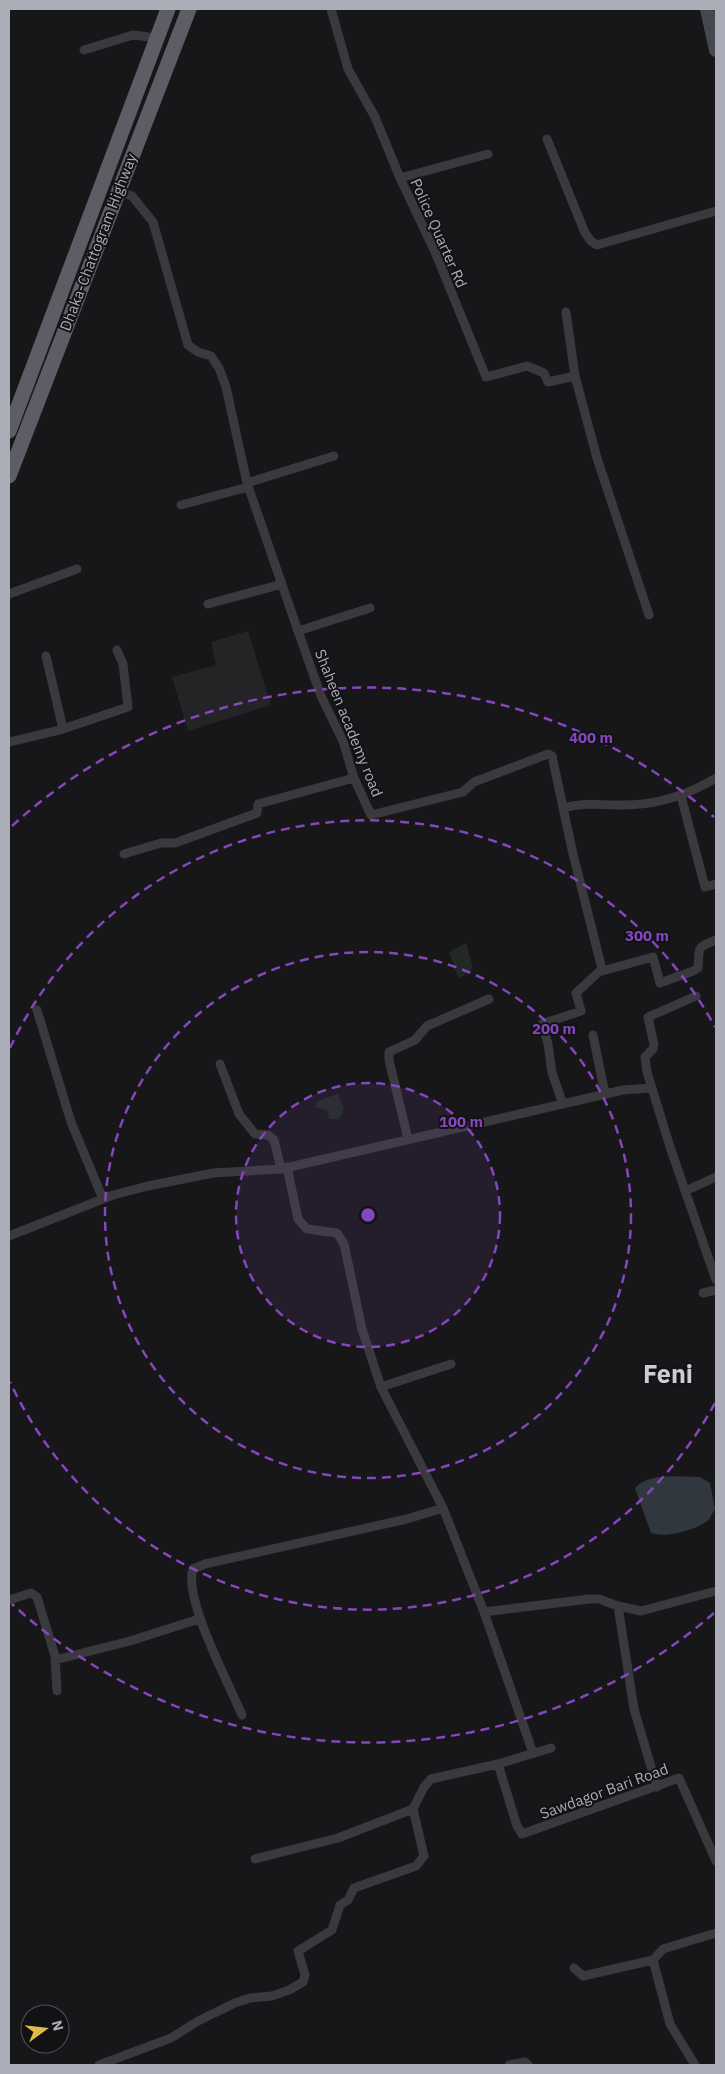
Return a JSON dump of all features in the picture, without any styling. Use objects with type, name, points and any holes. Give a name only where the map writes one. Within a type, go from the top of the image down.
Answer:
[{"type":"highway","name":"Dhaka-Chattogram Highway","points":[[9,431],[168,9]]},
{"type":"highway","name":"Dhaka-Chattogram Highway","points":[[9,476],[189,9]]},
{"type":"main road","points":[[707,9],[716,50]]},
{"type":"main road","points":[[715,9],[716,15]]},
{"type":"street","name":"Police Quarter Rd","points":[[331,9],[348,69],[375,117],[400,178],[436,254],[486,377],[527,366],[544,373],[548,382],[575,376]]},
{"type":"street","points":[[84,50],[134,35],[157,38]]},
{"type":"street","points":[[547,139],[585,233],[590,241],[597,245],[716,211]]},
{"type":"street","points":[[400,178],[488,154]]},
{"type":"street","name":"Shaheen academy road","points":[[118,191],[132,196],[153,222],[188,345],[198,352],[211,356],[219,368],[226,388],[248,485],[321,696],[343,741],[354,778],[369,812],[371,815],[375,815],[463,792],[474,782],[550,754],[602,971]]},
{"type":"street","points":[[566,312],[575,376],[603,478],[649,615]]},
{"type":"street","points":[[182,505],[334,456]]},
{"type":"street","points":[[9,594],[77,569]]},
{"type":"street","points":[[208,604],[282,584]]},
{"type":"street","points":[[298,631],[370,608]]},
{"type":"street","points":[[9,742],[63,729],[128,707],[123,664],[117,650]]},
{"type":"street","points":[[46,656],[63,729]]},
{"type":"street","points":[[124,854],[161,843],[175,843],[257,813],[258,804],[354,778]]},
{"type":"street","points":[[564,808],[574,805],[641,804],[681,796],[698,790],[716,778]]},
{"type":"street","points":[[681,796],[705,887],[716,884]]},
{"type":"street","points":[[563,1104],[552,1073],[548,1044],[542,1024],[581,1011],[576,993],[602,971],[653,957],[660,983],[698,968],[697,951],[700,946],[716,940]]},
{"type":"street","points":[[696,996],[648,1017],[654,1045],[653,1049],[645,1057],[651,1088],[716,1280]]},
{"type":"street","points":[[408,1139],[389,1060],[389,1052],[415,1040],[427,1026],[489,999]]},
{"type":"street","points":[[37,1010],[71,1122],[103,1199]]},
{"type":"street","points":[[593,1035],[605,1094]]},
{"type":"street","points":[[220,1064],[240,1114],[250,1130],[258,1136],[268,1135],[274,1140],[298,1219],[307,1229],[337,1233],[344,1244],[362,1329],[380,1387],[443,1508],[484,1612],[533,1753]]},
{"type":"street","points":[[9,1236],[103,1199],[148,1186],[213,1173],[284,1168],[605,1094],[645,1086],[651,1088]]},
{"type":"street","points":[[685,1192],[716,1177]]},
{"type":"street","points":[[704,1293],[716,1290]]},
{"type":"street","points":[[380,1387],[451,1364]]},
{"type":"street","points":[[242,1715],[199,1619],[191,1582],[193,1569],[196,1566],[407,1519],[443,1508]]},
{"type":"street","points":[[484,1612],[589,1599],[599,1599],[618,1606],[642,1611],[716,1591]]},
{"type":"street","points":[[9,1600],[31,1594],[37,1596],[55,1660],[57,1691]]},
{"type":"street","points":[[618,1606],[634,1709],[656,1787]]},
{"type":"street","points":[[55,1660],[130,1641],[199,1619]]},
{"type":"street","points":[[99,2065],[171,2038],[198,2021],[235,2003],[250,1998],[272,1996],[289,1990],[303,1982],[305,1975],[298,1951],[332,1930],[340,1905],[348,1900],[354,1888],[416,1866],[424,1856],[413,1809],[424,1787],[431,1779],[498,1764],[551,1748]]},
{"type":"street","name":"Sawdagor Bari Road","points":[[498,1764],[517,1826],[522,1834],[679,1778],[716,1862]]},
{"type":"street","points":[[255,1858],[338,1838],[413,1809]]},
{"type":"street","points":[[574,1968],[583,1976],[653,1960],[663,1949],[716,1933]]},
{"type":"street","points":[[653,1960],[670,2024],[695,2065]]},
{"type":"street","points":[[509,2065],[524,2062],[528,2065]]},
{"type":"shaded area","points":[[248,631],[271,705],[188,731],[172,677],[216,665],[211,642]]},
{"type":"shaded area","points":[[466,943],[473,968],[459,979],[449,952]]},
{"type":"shaded area","points":[[338,1094],[344,1109],[339,1119],[329,1119],[327,1110],[315,1108],[317,1101]]},
{"type":"shaded area","points":[[656,1477],[700,1477],[710,1483],[715,1509],[709,1520],[679,1533],[664,1535],[651,1533],[635,1488],[641,1483]]},
{"type":"district","name":"Feni","points":[[668,1373]]}]
